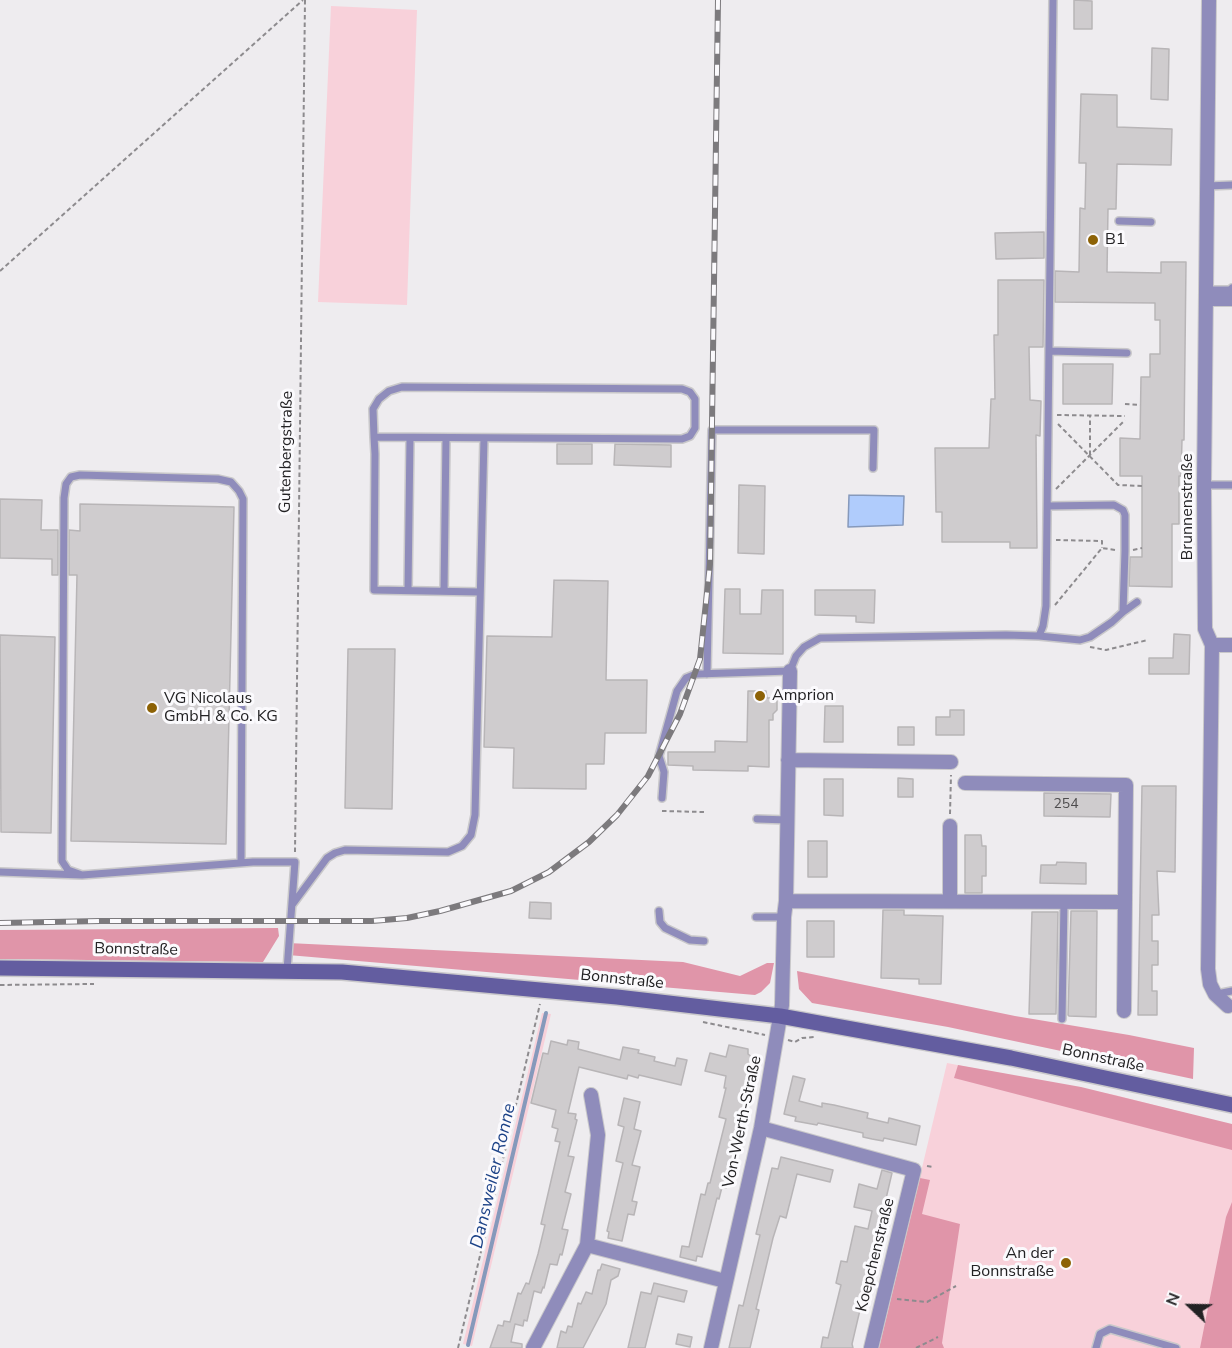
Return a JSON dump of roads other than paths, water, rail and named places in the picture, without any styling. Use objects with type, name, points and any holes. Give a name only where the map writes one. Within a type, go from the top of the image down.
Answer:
[{"type":"main road","name":"Bonnstraße","points":[[0,968],[342,972],[571,993],[780,1016],[1011,1058],[1232,1105]]},
{"type":"street","name":"Brunnenstraße","points":[[1209,0],[1204,485],[1205,629],[1212,645],[1208,969],[1210,984],[1215,994]]},
{"type":"street","points":[[1206,295],[1232,299]]},
{"type":"street","points":[[1212,645],[1232,645]]},
{"type":"street","name":"Von-Werth-Straße","points":[[711,1348],[761,1128],[780,1016],[786,901],[790,671]]},
{"type":"street","points":[[788,760],[951,762]]},
{"type":"street","points":[[965,783],[1126,785],[1124,1011]]},
{"type":"street","points":[[950,826],[950,900]]},
{"type":"street","points":[[786,901],[1125,902]]},
{"type":"street","points":[[1215,994],[1228,1006]]},
{"type":"street","points":[[533,1348],[587,1245],[598,1135],[591,1095]]},
{"type":"street","name":"Koepchenstraße","points":[[761,1128],[914,1170],[871,1348]]},
{"type":"street","points":[[587,1245],[725,1281]]},
{"type":"lane","points":[[1039,636],[1044,626],[1046,606],[1053,0]]},
{"type":"lane","points":[[1207,186],[1232,185]]},
{"type":"lane","points":[[1119,221],[1151,222]]},
{"type":"lane","points":[[1206,295],[1232,288]]},
{"type":"lane","points":[[1048,351],[1127,353]]},
{"type":"lane","points":[[374,437],[682,439],[690,436],[695,428],[695,399],[690,392],[681,389],[402,387],[389,391],[379,399],[373,409],[374,590],[480,592]]},
{"type":"lane","points":[[707,674],[712,429],[874,430],[873,468]]},
{"type":"lane","points":[[408,590],[410,438]]},
{"type":"lane","points":[[444,591],[446,438]]},
{"type":"lane","points":[[292,905],[327,858],[335,853],[345,850],[448,852],[462,846],[471,835],[475,815],[484,438]]},
{"type":"lane","points":[[82,875],[68,870],[62,861],[64,498],[66,484],[71,477],[80,474],[218,479],[231,482],[243,499],[241,863]]},
{"type":"lane","points":[[1204,485],[1232,485]]},
{"type":"lane","points":[[1048,502],[1119,507],[1125,514],[1123,612]]},
{"type":"lane","points":[[662,798],[664,772],[659,756],[677,692],[686,678],[696,674],[790,671],[796,656],[804,647],[820,638],[1039,636],[1080,640],[1090,637],[1137,602]]},
{"type":"lane","points":[[757,819],[788,820]]},
{"type":"lane","points":[[0,872],[82,875],[241,863],[295,862],[287,970]]},
{"type":"lane","points":[[1062,1019],[1064,901]]},
{"type":"lane","points":[[658,911],[660,922],[665,928],[690,940],[704,941]]},
{"type":"lane","points":[[756,917],[784,917]]},
{"type":"lane","points":[[1215,994],[1232,991]]},
{"type":"lane","points":[[1096,1348],[1100,1334],[1110,1329],[1176,1348]]},
{"type":"water","points":[[849,495],[904,496],[903,525],[848,527]]},
{"type":"waterway","name":"Dansweiler Ronne","points":[[468,1345],[546,1013]]},
{"type":"railway","points":[[0,923],[372,921],[407,918],[440,911],[511,891],[549,872],[589,842],[617,815],[648,776],[680,714],[700,659],[710,564],[718,0]]},
{"type":"place","name":"B1","points":[[1093,240]]},
{"type":"place","name":"Amprion","points":[[760,696]]},
{"type":"place","name":"VG Nicolaus GmbH & Co. KG","points":[[152,708]]},
{"type":"place","name":"An der Bonnstraße","points":[[1066,1263]]}]
